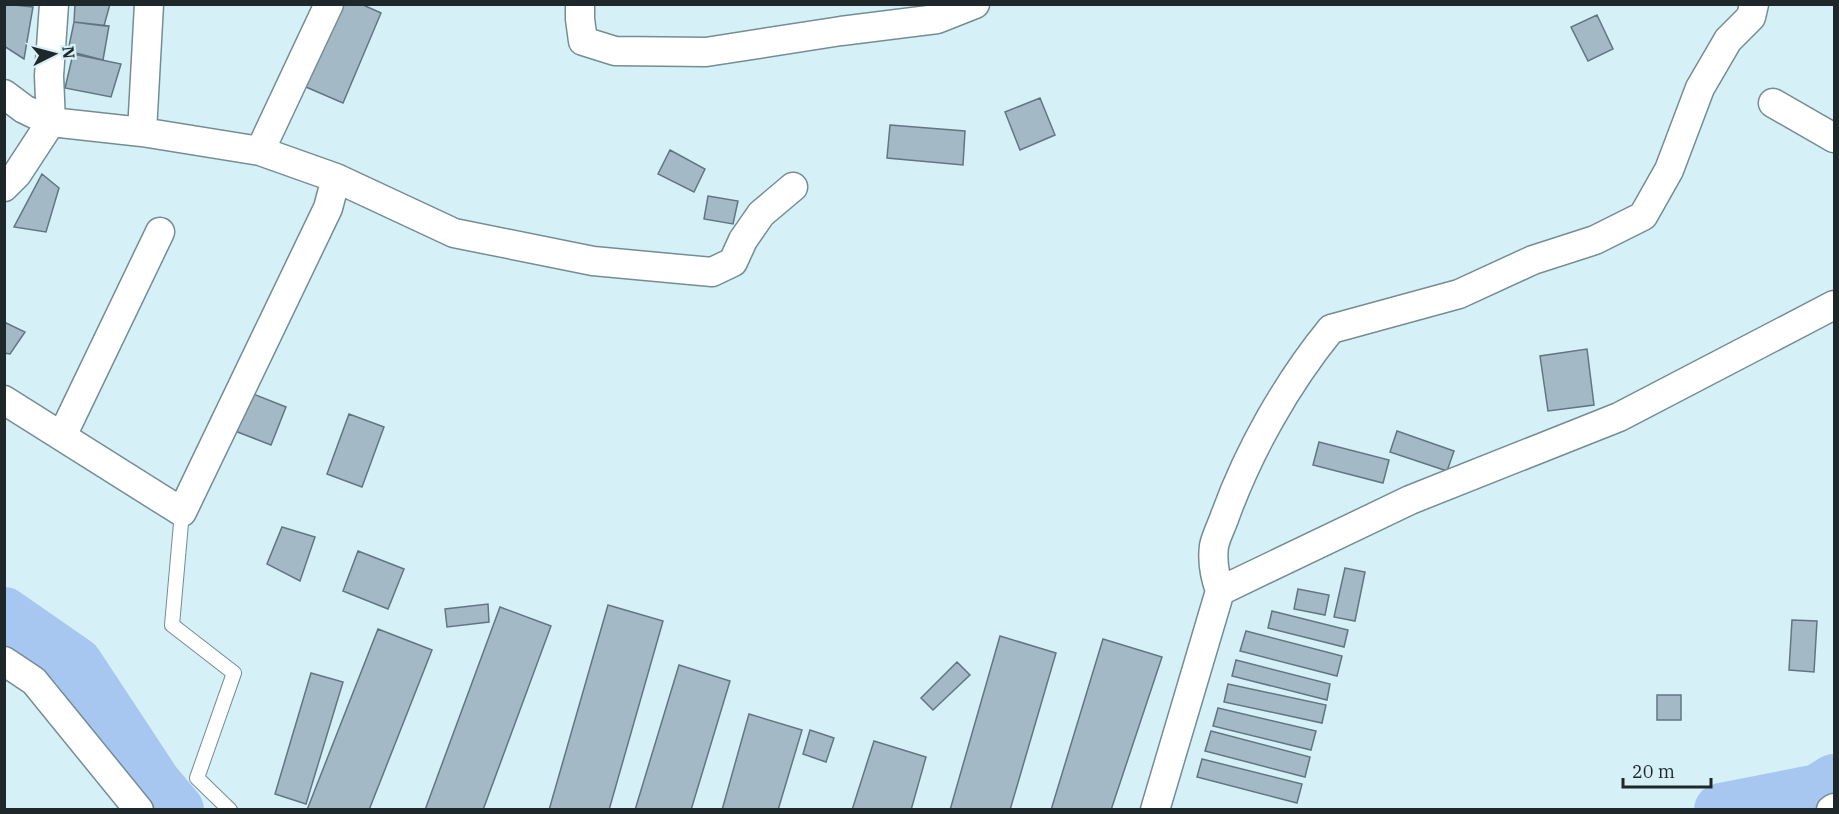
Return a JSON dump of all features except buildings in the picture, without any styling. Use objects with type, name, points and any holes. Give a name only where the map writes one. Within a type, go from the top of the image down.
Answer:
[{"type":"street","points":[[4,187],[17,174],[51,122],[49,76],[54,4]]},
{"type":"street","points":[[142,132],[149,4]]},
{"type":"street","points":[[260,151],[329,4]]},
{"type":"street","points":[[580,4],[583,41],[615,51],[706,52],[937,19],[975,4]]},
{"type":"street","points":[[1155,810],[1220,591],[1215,575],[1214,545],[1232,495],[1273,413],[1318,345],[1331,329],[1460,294],[1533,260],[1595,240],[1643,216],[1669,170],[1700,88],[1728,40],[1751,17],[1754,4]]},
{"type":"street","points":[[4,94],[24,110],[51,122],[142,132],[260,151],[336,178],[454,234],[593,261],[712,272],[733,262],[743,240],[761,214],[793,187]]},
{"type":"street","points":[[1773,103],[1834,138]]},
{"type":"street","points":[[4,400],[182,512],[328,208],[336,178]]},
{"type":"street","points":[[63,436],[160,232]]},
{"type":"street","points":[[1220,591],[1410,500],[1619,417],[1834,304]]},
{"type":"street","points":[[4,661],[34,681],[139,810]]},
{"type":"lane","points":[[182,512],[172,625],[234,673],[197,778],[230,810]]},
{"type":"waterway","points":[[4,614],[76,664],[155,784],[177,810]]},
{"type":"waterway","points":[[1721,810],[1818,791],[1834,781]]}]
